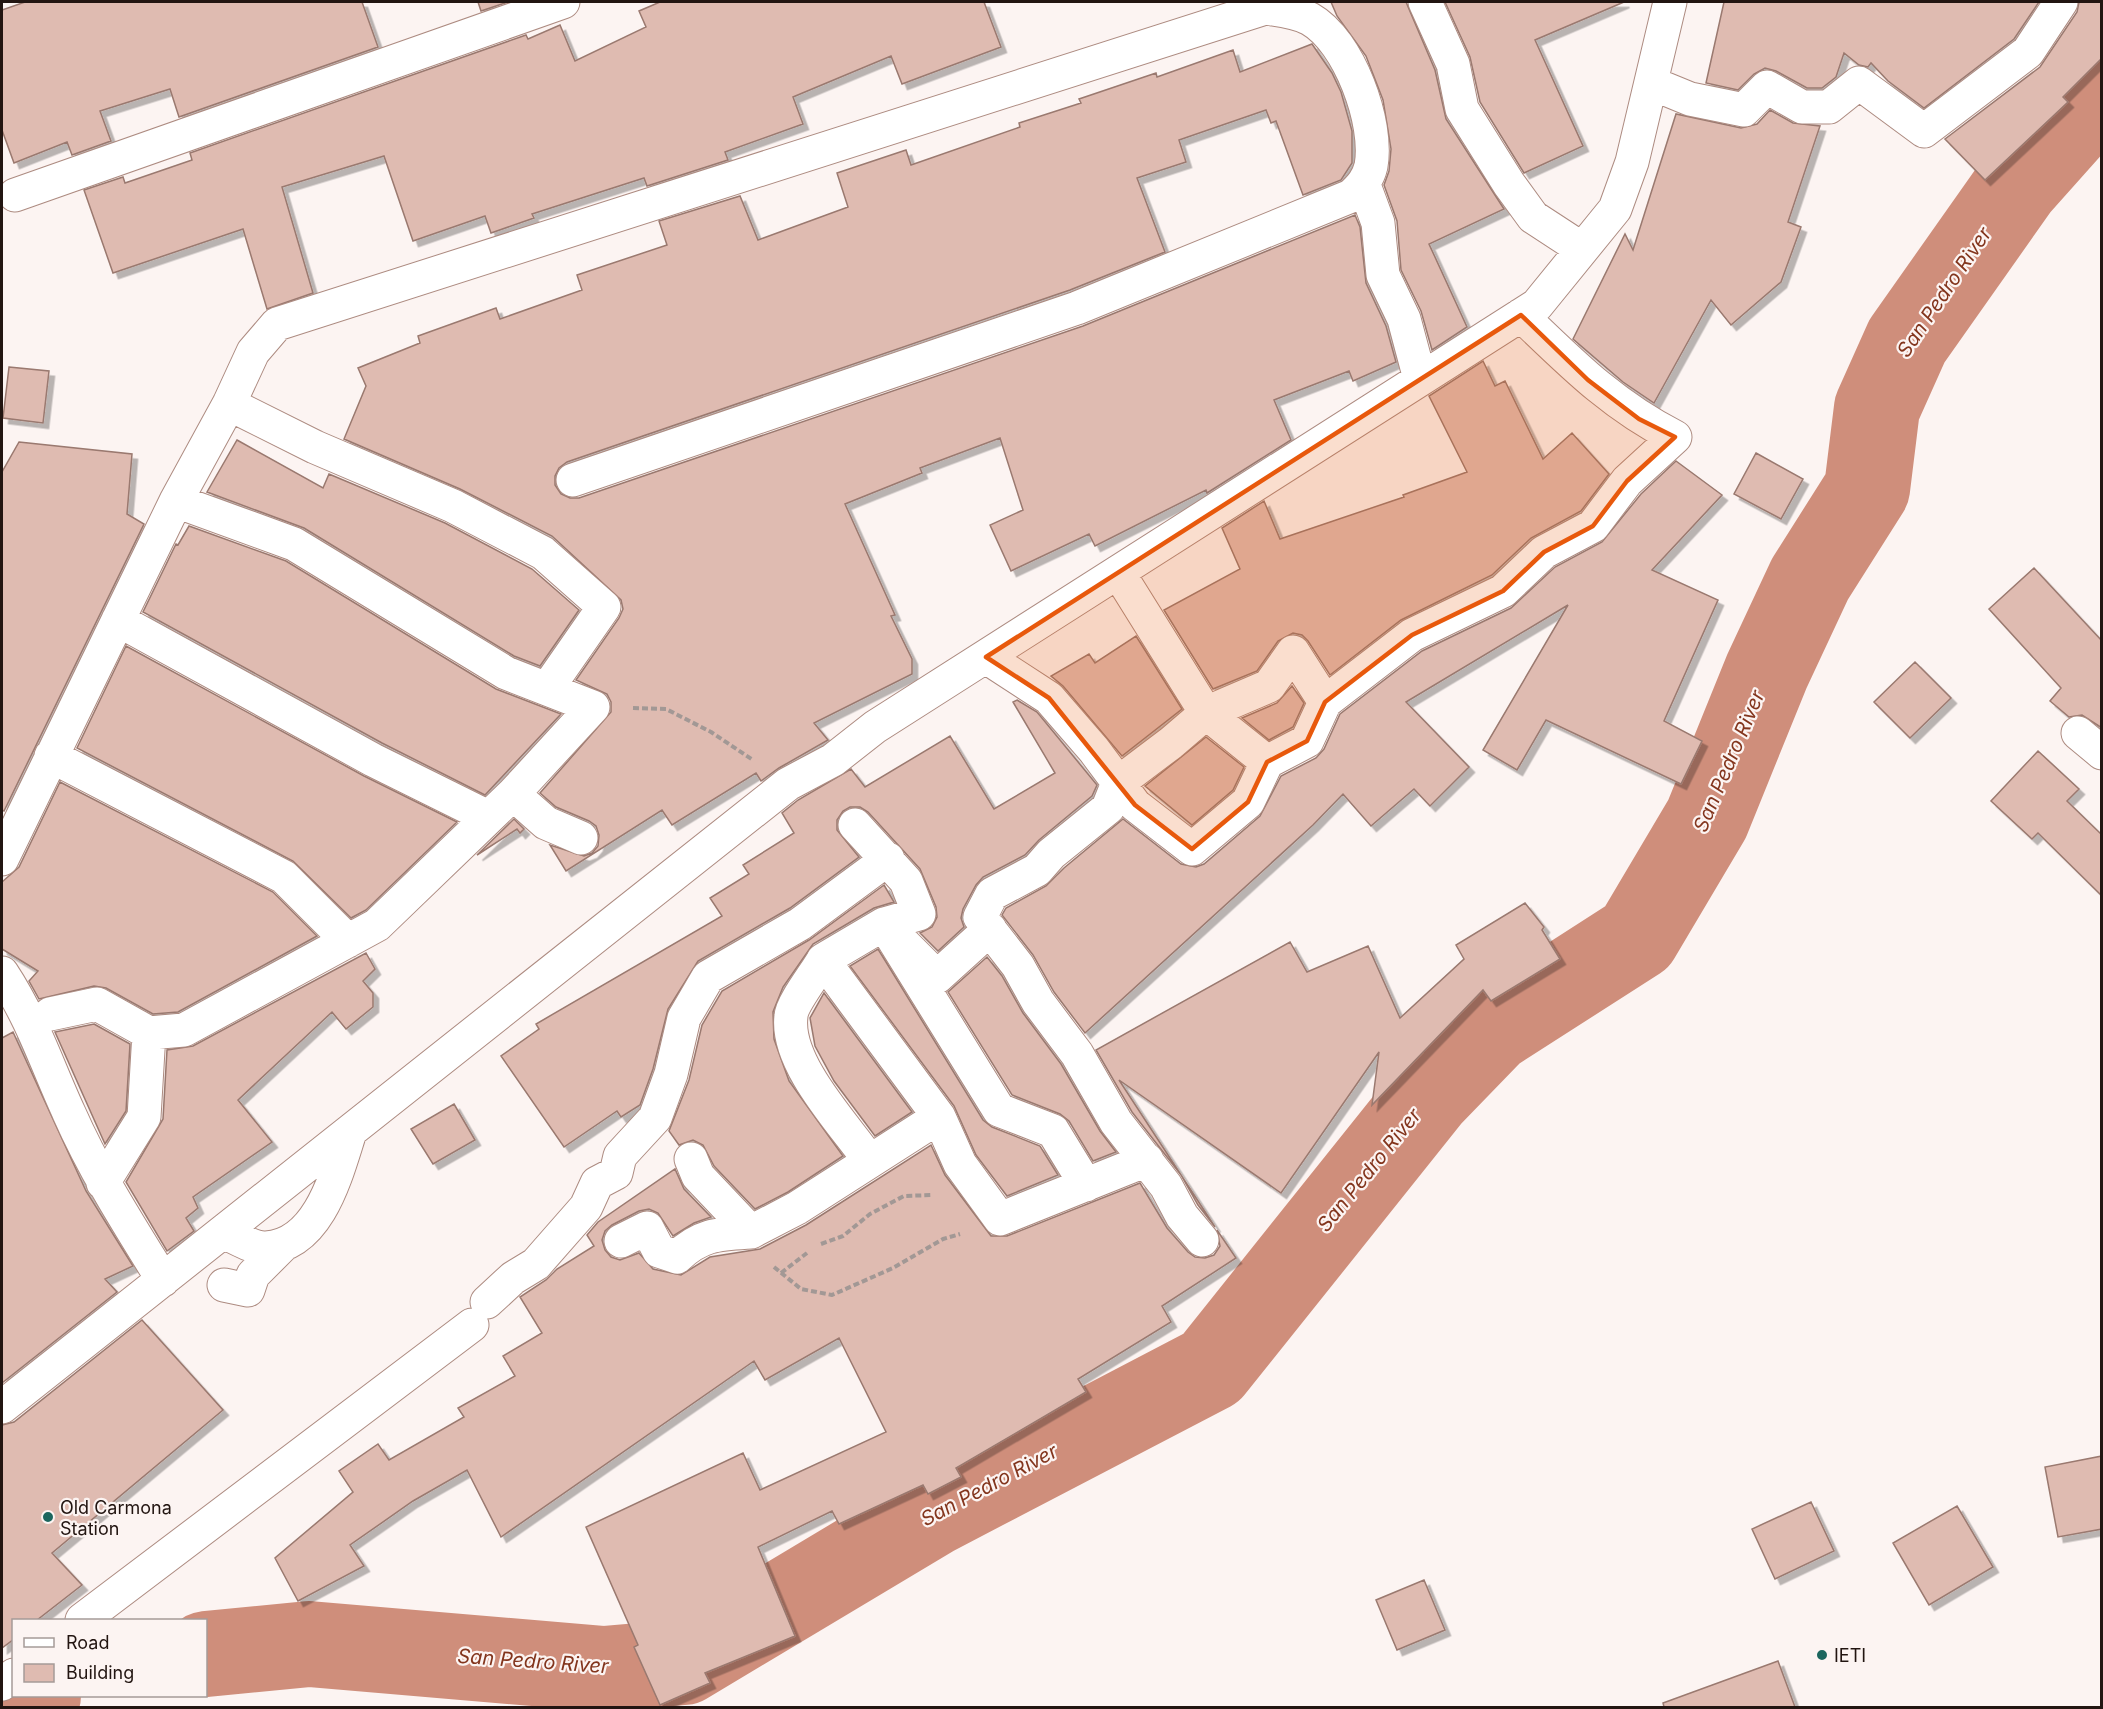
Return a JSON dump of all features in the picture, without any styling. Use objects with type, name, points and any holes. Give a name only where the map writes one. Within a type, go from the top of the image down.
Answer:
[{"type":"street","points":[[15,195],[563,2]]},
{"type":"street","points":[[1425,2],[1453,64],[1462,110],[1509,184],[1533,217],[1582,249]]},
{"type":"street","points":[[2,1407],[788,784],[833,760],[875,727],[1537,305],[1615,210],[1632,162],[1670,2]]},
{"type":"street","points":[[1651,83],[1690,99],[1744,110],[1767,87],[1802,107],[1829,107],[1859,83],[1924,131],[2028,52],[2061,2]]},
{"type":"street","points":[[2,859],[176,501],[229,404],[253,352],[277,324],[1264,5],[1311,19],[1342,49],[1367,112],[1373,142],[1371,168],[1364,184],[1351,196],[1077,308],[573,480]]},
{"type":"street","points":[[1364,184],[1378,223],[1383,275],[1404,319],[1420,379]]},
{"type":"street","points":[[986,657],[1049,698],[1135,805],[1191,849],[1248,802],[1267,762],[1307,741],[1325,702],[1412,635],[1503,591],[1544,552],[1593,526],[1627,481],[1675,437],[1639,419],[1588,380],[1521,315]]},
{"type":"street","points":[[229,404],[315,447],[453,506],[543,554],[604,607],[547,689]]},
{"type":"street","points":[[50,1014],[97,1004],[149,1033],[184,1030],[377,925],[513,794],[593,707],[506,673],[294,544],[176,501]]},
{"type":"street","points":[[1118,572],[1206,713],[1267,762]]},
{"type":"street","points":[[118,620],[373,759],[488,817]]},
{"type":"street","points":[[1202,1240],[1182,1216],[1166,1186],[1116,1122],[1077,1054],[1038,1002],[1018,966],[980,916],[992,894],[1037,870],[1051,854],[1108,808],[1118,783],[1206,713],[1269,686],[1293,652],[1325,702]]},
{"type":"street","points":[[51,756],[284,876],[348,941]]},
{"type":"street","points":[[513,794],[546,823],[581,838]]},
{"type":"street","points":[[855,825],[906,880],[919,914],[884,924],[823,960],[791,1015],[794,1052],[868,1160]]},
{"type":"street","points":[[83,1619],[479,1313],[513,1278],[536,1264],[586,1207],[597,1183],[616,1173],[620,1156],[655,1118],[671,1074],[684,1018],[708,976],[801,924],[888,859]]},
{"type":"street","points":[[884,924],[937,977],[990,929]]},
{"type":"street","points":[[884,924],[999,1110],[1053,1131],[1086,1185]]},
{"type":"street","points":[[823,960],[939,1116],[960,1164],[1000,1219],[1147,1160]]},
{"type":"street","points":[[2,974],[24,1006],[69,1113],[103,1183],[163,1280]]},
{"type":"street","points":[[103,1183],[144,1117],[149,1033]]},
{"type":"street","points":[[621,1241],[647,1228],[659,1251],[677,1257],[687,1248],[710,1235],[751,1232],[797,1208],[939,1116]]},
{"type":"street","points":[[224,1285],[248,1290],[253,1275],[284,1244],[310,1224],[327,1201],[350,1131]]},
{"type":"street","points":[[691,1159],[699,1176],[751,1232]]},
{"type":"street","points":[[223,1232],[264,1248],[284,1244]]},
{"type":"path","points":[[593,707],[666,708],[711,732],[788,784]]},
{"type":"path","points":[[781,1273],[814,1247],[843,1236],[870,1214],[904,1196],[937,1194],[972,1180]]},
{"type":"path","points":[[751,1232],[765,1259],[801,1289],[832,1295],[893,1268],[943,1239],[1000,1219]]},
{"type":"highlighted area","points":[[1521,315],[1588,380],[1639,419],[1675,437],[1627,481],[1593,526],[1544,552],[1503,591],[1412,635],[1325,702],[1307,741],[1267,762],[1248,802],[1192,849],[1135,805],[1049,698],[986,657]]},
{"type":"building","points":[[25,2],[362,2],[378,47],[179,117],[170,89],[100,111],[111,141],[72,155],[67,142],[14,163],[2,130],[2,10]]},
{"type":"building","points":[[478,2],[508,2],[481,11]]},
{"type":"building","points":[[660,2],[984,2],[1001,47],[902,84],[891,56],[793,97],[803,124],[725,152],[728,160],[647,186],[644,178],[532,214],[534,218],[491,233],[485,216],[413,241],[384,156],[282,187],[313,293],[267,309],[243,229],[113,273],[84,190],[123,177],[125,183],[192,160],[190,153],[526,35],[528,39],[560,25],[575,61],[646,27],[639,11]]},
{"type":"building","points":[[1331,2],[1406,2],[1435,70],[1446,119],[1504,209],[1429,244],[1467,327],[1432,350],[1421,311],[1401,270],[1397,221],[1384,185],[1389,171],[1391,149],[1383,100],[1366,56],[1337,16]]},
{"type":"building","points":[[1445,2],[1624,2],[1535,40],[1583,146],[1524,173],[1480,102],[1470,57]]},
{"type":"building","points":[[1724,2],[2039,2],[2014,39],[1924,108],[1888,81],[1871,63],[1868,67],[1859,65],[1844,53],[1836,77],[1822,88],[1807,88],[1776,71],[1765,68],[1754,74],[1738,90],[1706,83]]},
{"type":"building","points":[[2079,2],[2102,2],[2102,58],[2063,97],[2068,102],[1985,180],[1945,139],[2040,67],[2077,12]]},
{"type":"building","points":[[1312,44],[1332,73],[1341,92],[1352,131],[1352,163],[1341,180],[1303,195],[1276,121],[1271,123],[1266,110],[1179,140],[1186,162],[1137,178],[1165,252],[1070,290],[567,462],[559,468],[555,476],[555,485],[561,494],[570,498],[579,498],[1083,326],[1355,215],[1360,227],[1366,283],[1386,326],[1396,362],[1353,381],[1349,371],[1274,400],[1291,440],[1207,493],[1206,490],[1095,546],[1089,534],[1011,571],[990,525],[1023,510],[1000,438],[920,468],[922,473],[845,504],[895,615],[891,616],[912,659],[912,674],[814,723],[828,740],[761,781],[756,773],[672,825],[662,810],[566,871],[550,845],[584,856],[592,853],[598,846],[599,835],[596,826],[556,807],[540,793],[611,712],[611,702],[607,694],[576,680],[619,618],[623,609],[621,600],[552,536],[460,489],[344,439],[366,386],[358,368],[420,343],[418,336],[496,308],[500,319],[582,290],[577,275],[667,245],[659,221],[740,196],[758,240],[848,207],[837,173],[906,150],[911,165],[1020,127],[1019,123],[1081,103],[1079,99],[1156,73],[1157,77],[1233,50],[1240,72]]},
{"type":"building","points":[[1770,110],[1793,123],[1820,126],[1788,222],[1801,227],[1781,282],[1731,325],[1711,300],[1654,403],[1623,382],[1573,339],[1625,234],[1633,250],[1676,114],[1741,128],[1757,124]]},
{"type":"building","points":[[1483,361],[1495,386],[1505,381],[1543,459],[1572,433],[1609,474],[1581,511],[1531,538],[1492,575],[1401,620],[1330,675],[1308,641],[1302,635],[1293,633],[1278,641],[1257,671],[1213,689],[1164,610],[1240,569],[1222,528],[1264,501],[1280,539],[1404,497],[1403,495],[1467,472],[1429,396]]},
{"type":"building","points":[[9,367],[49,371],[43,423],[3,418]]},
{"type":"building","points":[[237,440],[323,488],[329,474],[445,523],[532,569],[579,610],[540,666],[514,656],[304,528],[207,492]]},
{"type":"building","points":[[19,442],[132,454],[127,514],[144,524],[4,811],[2,810],[2,472]]},
{"type":"building","points":[[1756,453],[1803,479],[1781,519],[1734,494]]},
{"type":"building","points":[[1676,461],[1722,495],[1652,570],[1718,600],[1664,721],[1702,741],[1681,784],[1546,720],[1517,770],[1483,750],[1568,605],[1406,702],[1469,767],[1430,806],[1414,789],[1371,826],[1343,794],[1313,825],[1085,1033],[1054,992],[1033,955],[1002,915],[1006,908],[1046,886],[1123,819],[1181,864],[1196,867],[1204,864],[1260,816],[1281,776],[1316,758],[1324,749],[1340,714],[1422,651],[1511,608],[1555,567],[1602,542],[1641,494]]},
{"type":"building","points":[[189,526],[286,561],[496,689],[561,714],[485,795],[382,743],[143,612],[176,544],[178,545]]},
{"type":"building","points":[[2034,568],[2102,641],[2102,728],[2082,715],[2069,717],[2050,701],[2061,688],[1989,609]]},
{"type":"building","points":[[1136,636],[1182,709],[1122,756],[1063,686],[1051,676],[1089,654],[1095,663]]},
{"type":"building","points":[[126,646],[364,776],[457,822],[366,910],[351,918],[293,861],[77,748]]},
{"type":"building","points":[[1915,662],[1951,698],[1910,738],[1874,702]]},
{"type":"building","points":[[1292,686],[1304,703],[1293,727],[1269,740],[1242,718],[1277,703]]},
{"type":"building","points":[[1017,700],[1037,712],[1097,785],[1092,796],[1039,840],[1025,855],[983,877],[963,909],[961,918],[964,927],[938,951],[920,933],[932,927],[937,917],[936,907],[920,869],[868,812],[860,807],[850,807],[843,811],[837,820],[837,830],[859,857],[790,908],[698,961],[668,1009],[653,1069],[640,1105],[621,1117],[617,1111],[564,1147],[501,1056],[539,1029],[536,1024],[722,916],[710,898],[749,874],[743,865],[794,833],[782,813],[798,800],[851,769],[865,787],[950,736],[994,809],[1055,773],[1013,702]]},
{"type":"building","points":[[1206,737],[1244,767],[1233,790],[1192,825],[1145,786]]},
{"type":"building","points":[[2038,751],[2079,789],[2067,801],[2102,835],[2102,896],[2038,833],[2032,839],[1991,801]]},
{"type":"building","points":[[60,782],[273,892],[317,936],[178,1012],[153,1014],[106,988],[94,986],[39,999],[29,981],[38,971],[2,949],[2,882],[19,867]]},
{"type":"building","points":[[514,819],[524,829],[520,833],[517,829],[477,855]]},
{"type":"building","points":[[884,885],[894,902],[874,908],[813,944],[783,987],[773,1012],[774,1039],[789,1081],[843,1156],[788,1192],[755,1209],[714,1166],[703,1145],[693,1140],[679,1145],[669,1131],[689,1080],[702,1025],[722,991],[809,940]]},
{"type":"building","points":[[1525,903],[1544,927],[1542,930],[1560,959],[1491,1001],[1483,990],[1372,1105],[1379,1052],[1281,1193],[1119,1080],[1215,1227],[1198,1205],[1181,1175],[1132,1112],[1096,1050],[1290,942],[1307,972],[1368,946],[1400,1018],[1464,959],[1456,945]]},
{"type":"building","points":[[878,949],[983,1120],[992,1127],[1040,1146],[1058,1175],[1007,1196],[976,1155],[954,1106],[850,966]]},
{"type":"building","points":[[366,953],[375,969],[363,981],[373,993],[373,1007],[346,1029],[332,1012],[238,1100],[272,1142],[193,1197],[198,1208],[186,1218],[194,1231],[167,1251],[126,1182],[163,1119],[167,1050],[193,1046]]},
{"type":"building","points":[[987,957],[1002,976],[1023,1013],[1061,1064],[1100,1131],[1116,1152],[1093,1161],[1069,1121],[1060,1114],[1012,1095],[948,992]]},
{"type":"building","points":[[824,993],[912,1112],[875,1136],[834,1081],[815,1046],[810,1018]]},
{"type":"building","points":[[94,1024],[130,1044],[126,1111],[105,1144],[55,1032]]},
{"type":"building","points":[[13,1032],[86,1191],[133,1266],[105,1279],[117,1292],[2,1383],[2,1038]]},
{"type":"building","points":[[454,1104],[475,1140],[433,1164],[411,1129]]},
{"type":"building","points":[[931,1145],[945,1175],[991,1236],[1007,1236],[1140,1183],[1167,1228],[1188,1252],[1195,1257],[1205,1258],[1214,1255],[1220,1246],[1217,1230],[1236,1258],[1162,1306],[1171,1322],[1078,1379],[1086,1392],[956,1468],[961,1477],[928,1494],[923,1485],[839,1524],[832,1511],[758,1547],[795,1636],[705,1673],[710,1683],[660,1705],[634,1647],[638,1645],[586,1527],[743,1453],[760,1490],[886,1432],[839,1338],[765,1380],[754,1361],[501,1537],[467,1470],[413,1501],[350,1545],[364,1566],[298,1601],[275,1558],[353,1492],[339,1471],[378,1444],[389,1460],[464,1417],[458,1408],[515,1376],[503,1356],[542,1333],[520,1297],[546,1280],[557,1269],[594,1246],[587,1235],[598,1222],[675,1169],[684,1189],[711,1217],[694,1223],[673,1236],[658,1213],[649,1209],[639,1211],[612,1225],[605,1231],[602,1240],[605,1250],[611,1257],[620,1260],[639,1253],[653,1269],[681,1275],[710,1257],[760,1249],[806,1225]]},
{"type":"building","name":"Old Carmona Station","points":[[142,1320],[223,1410],[52,1553],[82,1585],[38,1619],[12,1619],[12,1640],[2,1648],[2,1425],[14,1422]]},
{"type":"building","points":[[2102,1456],[2102,1529],[2058,1537],[2045,1467]]},
{"type":"building","points":[[1811,1502],[1834,1551],[1775,1579],[1752,1529]]},
{"type":"building","points":[[1957,1506],[1993,1567],[1929,1605],[1893,1543]]},
{"type":"building","points":[[1424,1580],[1445,1630],[1397,1650],[1376,1600]]},
{"type":"building","points":[[1778,1661],[1795,1707],[1664,1707],[1663,1703]]},
{"type":"waterway","name":"San Pedro River","points":[[207,1654],[309,1644],[604,1669],[684,1662],[933,1513],[1211,1368],[1430,1094],[1492,1030],[1637,937],[1707,819],[1767,671],[1810,579],[1867,489],[1877,408],[1907,341],[2017,185],[2102,90]]},
{"type":"waterway","name":"San Pedro River","points":[[13,1708],[36,1697]]},
{"type":"place","name":"Old Carmona Station","points":[[48,1517]]},
{"type":"place","name":"IETI","points":[[1822,1655]]}]
